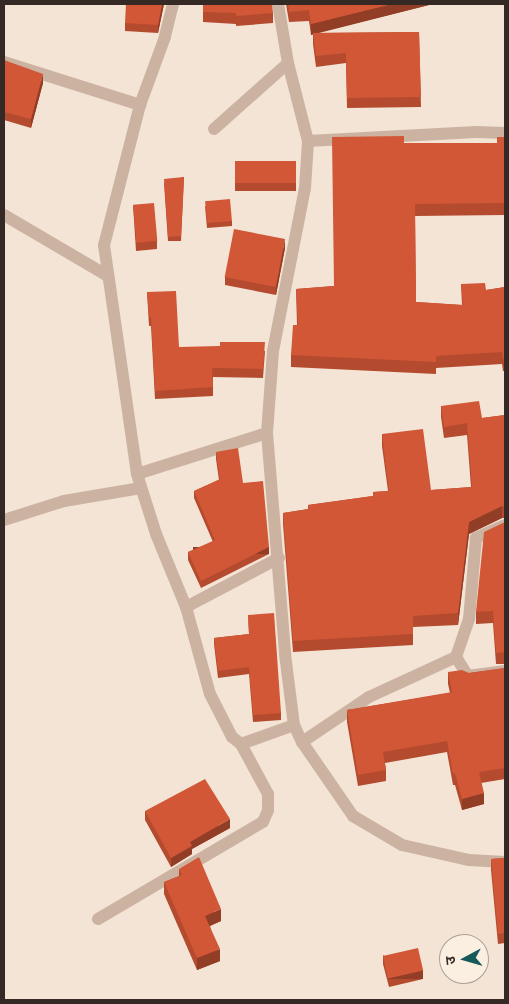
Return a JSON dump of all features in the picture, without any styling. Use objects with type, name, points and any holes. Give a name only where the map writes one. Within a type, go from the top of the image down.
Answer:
[{"type":"street","points":[[98,919],[263,822],[268,810],[268,794],[241,744],[232,737],[210,694],[186,607],[156,534],[141,488],[137,474],[104,245],[140,105],[165,38],[173,4]]},
{"type":"street","points":[[278,4],[288,63],[308,141],[304,197],[273,351],[267,433],[279,558],[285,654],[294,725],[302,742],[353,816],[402,845],[469,860],[505,862]]},
{"type":"street","points":[[4,62],[140,105]]},
{"type":"street","points":[[214,129],[288,63]]},
{"type":"street","points":[[308,141],[366,137],[505,133]]},
{"type":"street","points":[[4,215],[108,276]]},
{"type":"street","points":[[137,474],[267,433]]},
{"type":"street","points":[[4,520],[64,501],[141,488]]},
{"type":"street","points":[[302,742],[369,698],[456,657],[469,619],[476,538],[505,526]]},
{"type":"street","points":[[186,607],[279,558]]},
{"type":"street","points":[[456,657],[468,676],[505,671]]},
{"type":"street","points":[[241,744],[294,725]]},
{"type":"building","points":[[126,4],[162,4],[158,25],[125,23]]},
{"type":"building","points":[[203,4],[272,4],[273,13],[236,16],[236,13],[203,12]]},
{"type":"building","points":[[288,4],[392,4],[311,24],[309,10],[289,12]]},
{"type":"building","points":[[419,32],[421,97],[347,98],[346,53],[316,56],[313,33]]},
{"type":"building","points":[[4,60],[43,74],[31,119],[4,112]]},
{"type":"building","points":[[404,136],[404,143],[497,143],[497,137],[505,137],[505,203],[415,204],[416,302],[463,305],[461,284],[485,283],[486,290],[505,287],[505,359],[503,359],[502,352],[436,356],[436,362],[291,355],[293,325],[298,325],[296,289],[334,286],[332,137]]},
{"type":"building","points":[[235,161],[296,161],[296,183],[235,183]]},
{"type":"building","points":[[184,177],[181,236],[168,237],[164,179]]},
{"type":"building","points":[[230,199],[232,221],[207,223],[205,201]]},
{"type":"building","points":[[154,203],[157,241],[136,243],[133,205]]},
{"type":"building","points":[[234,229],[285,239],[276,287],[225,277]]},
{"type":"building","points":[[176,291],[179,347],[220,346],[220,342],[265,342],[263,369],[212,368],[213,387],[155,391],[151,317],[149,317],[147,292]]},
{"type":"building","points":[[479,401],[482,418],[505,415],[505,506],[469,522],[458,613],[413,616],[413,634],[293,641],[283,513],[309,509],[308,505],[373,496],[373,492],[389,491],[382,434],[423,429],[431,490],[472,487],[467,423],[444,427],[441,406]]},
{"type":"building","points":[[238,448],[243,483],[263,481],[269,547],[201,581],[188,552],[215,540],[194,491],[220,479],[216,452]]},
{"type":"building","points":[[505,522],[505,652],[496,653],[493,611],[476,612],[484,532]]},
{"type":"building","points":[[274,613],[281,713],[253,715],[249,667],[218,671],[214,638],[249,634],[248,615]]},
{"type":"building","points":[[505,668],[505,768],[479,772],[484,793],[462,799],[455,773],[453,774],[447,741],[383,752],[386,770],[358,775],[347,710],[452,692],[448,672],[462,670],[469,673]]},
{"type":"building","points":[[205,779],[230,819],[190,842],[192,846],[171,858],[145,811]]},
{"type":"building","points":[[199,857],[221,909],[205,916],[220,949],[197,958],[164,882],[182,875],[179,869]]},
{"type":"building","points":[[505,858],[505,933],[498,934],[491,859]]},
{"type":"building","points":[[418,948],[423,970],[388,979],[383,956]]}]
